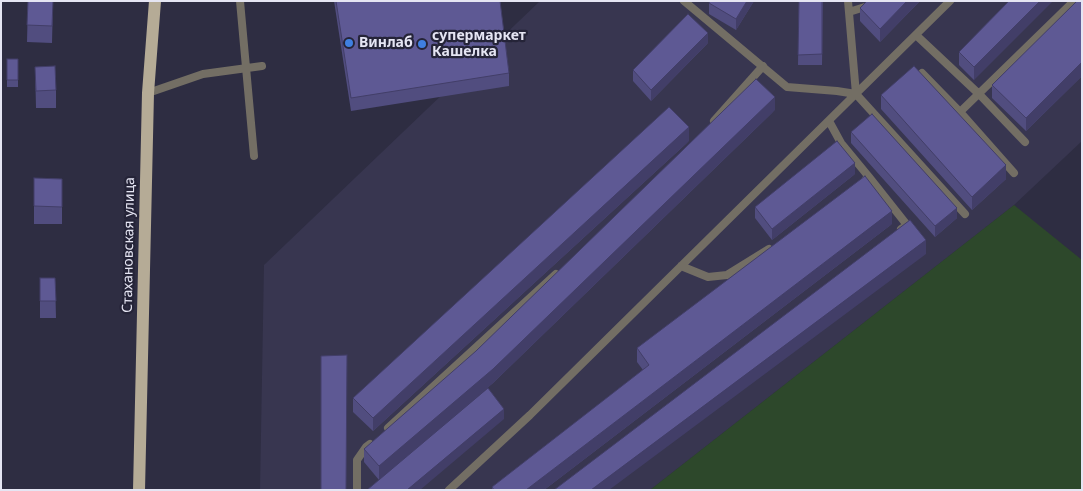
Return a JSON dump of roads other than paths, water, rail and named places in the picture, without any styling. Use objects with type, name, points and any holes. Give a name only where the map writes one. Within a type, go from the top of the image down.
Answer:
[{"type":"main road","name":"Стахановская улица","points":[[138,490],[148,92],[155,1]]},
{"type":"lane","points":[[240,1],[254,156]]},
{"type":"lane","points":[[684,1],[787,88],[856,94]]},
{"type":"lane","points":[[848,1],[856,94],[965,214]]},
{"type":"lane","points":[[849,12],[868,6],[872,1]]},
{"type":"lane","points":[[449,490],[530,415],[950,1]]},
{"type":"lane","points":[[960,112],[980,95],[1074,1]]},
{"type":"lane","points":[[916,35],[980,95],[1025,142]]},
{"type":"lane","points":[[148,92],[203,74],[262,66]]},
{"type":"lane","points":[[706,130],[763,66]]},
{"type":"lane","points":[[922,73],[960,112],[1014,173]]},
{"type":"lane","points":[[829,121],[841,143],[907,224],[891,237]]},
{"type":"lane","points":[[861,183],[869,177]]},
{"type":"lane","points":[[681,266],[708,277],[726,275],[775,245]]},
{"type":"lane","points":[[384,431],[566,265]]},
{"type":"lane","points":[[358,490],[358,460],[366,446],[377,438]]},
{"type":"place","name":"Винлаб","points":[[349,43]]},
{"type":"place","name":"супермаркет Кашелка","points":[[422,44]]}]
